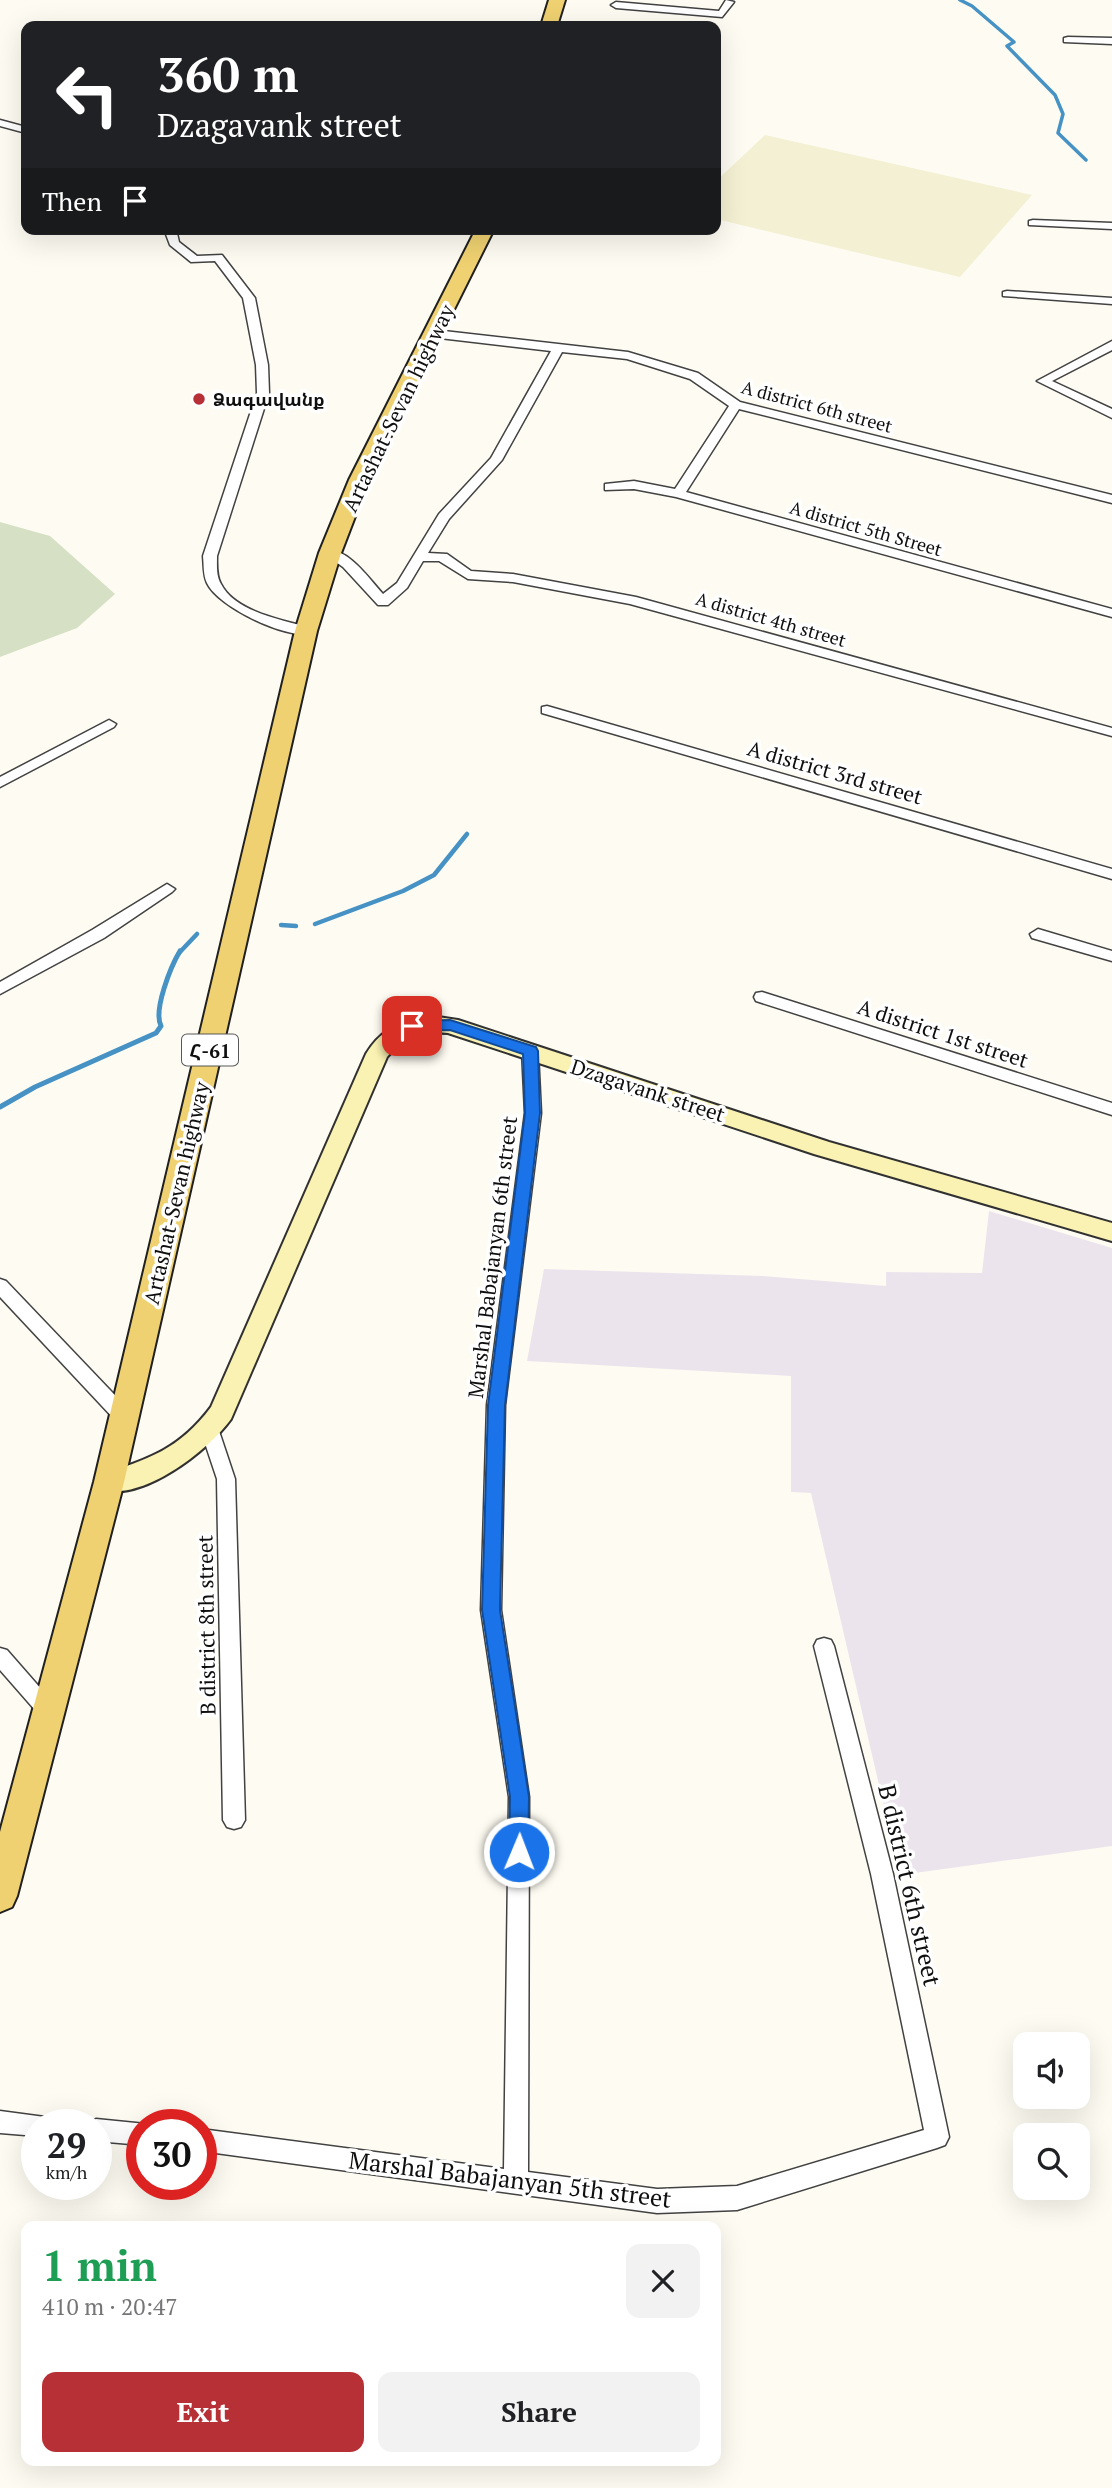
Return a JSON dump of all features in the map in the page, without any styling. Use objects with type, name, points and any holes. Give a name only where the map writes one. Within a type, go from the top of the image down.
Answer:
[{"type":"main road","points":[[551,21],[557,0]]},
{"type":"main road","name":"Artashat-Sevan highway","points":[[0,1896],[109,1482],[306,631],[330,553],[359,480],[435,334],[482,235]]},
{"type":"street","points":[[616,5],[664,5],[722,14],[729,2]]},
{"type":"street","points":[[1068,40],[1112,41]]},
{"type":"street","points":[[0,122],[21,128]]},
{"type":"street","points":[[1033,223],[1112,226]]},
{"type":"street","points":[[172,235],[174,243],[195,260],[218,257],[249,298],[262,365],[263,393],[210,556],[212,581],[229,601],[271,621],[306,631]]},
{"type":"street","points":[[1007,294],[1112,301]]},
{"type":"street","name":"A district 6th street","points":[[435,334],[627,356],[694,376],[736,405],[1112,499]]},
{"type":"street","points":[[1112,345],[1042,381],[1112,414]]},
{"type":"street","points":[[330,553],[348,564],[383,602],[402,585],[444,517],[496,460],[558,348]]},
{"type":"street","points":[[678,494],[736,405]]},
{"type":"street","name":"A district 5th Street","points":[[610,487],[634,485],[678,494],[1112,613]]},
{"type":"street","name":"A district 4th street","points":[[419,557],[442,557],[468,575],[513,578],[631,600],[1112,733]]},
{"type":"street","name":"A district 3rd street","points":[[547,710],[1112,874]]},
{"type":"street","points":[[0,783],[109,724]]},
{"type":"street","points":[[0,989],[98,934],[167,889]]},
{"type":"street","points":[[1038,934],[1112,956]]},
{"type":"street","name":"A district 1st street","points":[[762,997],[1112,1109]]},
{"type":"street","name":"Dzagavank street","points":[[109,1482],[137,1478],[158,1468],[190,1448],[210,1431],[222,1412],[377,1054],[390,1036],[412,1026],[450,1025],[822,1148],[1112,1233]]},
{"type":"street","name":"Marshal Babajanyan 6th street","points":[[516,2180],[519,1797],[491,1610],[496,1405],[533,1113],[530,1051]]},
{"type":"street","points":[[0,1286],[123,1416]]},
{"type":"street","name":"B district 8th street","points":[[210,1431],[226,1479],[234,1820]]},
{"type":"street","name":"B district 6th street","points":[[824,1646],[883,1874],[937,2137]]},
{"type":"street","points":[[0,1656],[49,1712]]},
{"type":"street","points":[[0,2122],[21,2124]]},
{"type":"street","name":"Marshal Babajanyan 5th street","points":[[217,2142],[657,2201],[737,2198],[937,2137]]},
{"type":"shaded area","points":[[765,135],[1032,195],[960,277],[721,220],[721,176]]},
{"type":"shaded area","points":[[989,1211],[1112,1248],[1112,1846],[900,1875],[811,1493],[791,1492],[791,1376],[527,1361],[544,1269],[763,1276],[886,1286],[886,1272],[982,1273]]},
{"type":"green space","points":[[0,522],[50,536],[115,594],[77,628],[0,657]]},
{"type":"waterway","points":[[960,0],[972,6],[1014,42],[1007,46],[1055,95],[1063,114],[1058,133],[1086,160]]},
{"type":"waterway","points":[[315,924],[403,891],[434,875],[467,834]]},
{"type":"waterway","points":[[281,925],[296,926]]},
{"type":"waterway","points":[[179,953],[197,934]]},
{"type":"waterway","points":[[0,1107],[35,1087],[156,1033],[161,1026],[159,1010],[164,988],[179,953]]},
{"type":"place","name":"Ձագավանք","points":[[199,399]]},
{"type":"route","points":[[412,1026],[431,1023],[450,1025],[530,1051],[533,1113],[496,1405],[491,1610],[519,1797],[519,1852]]}]
